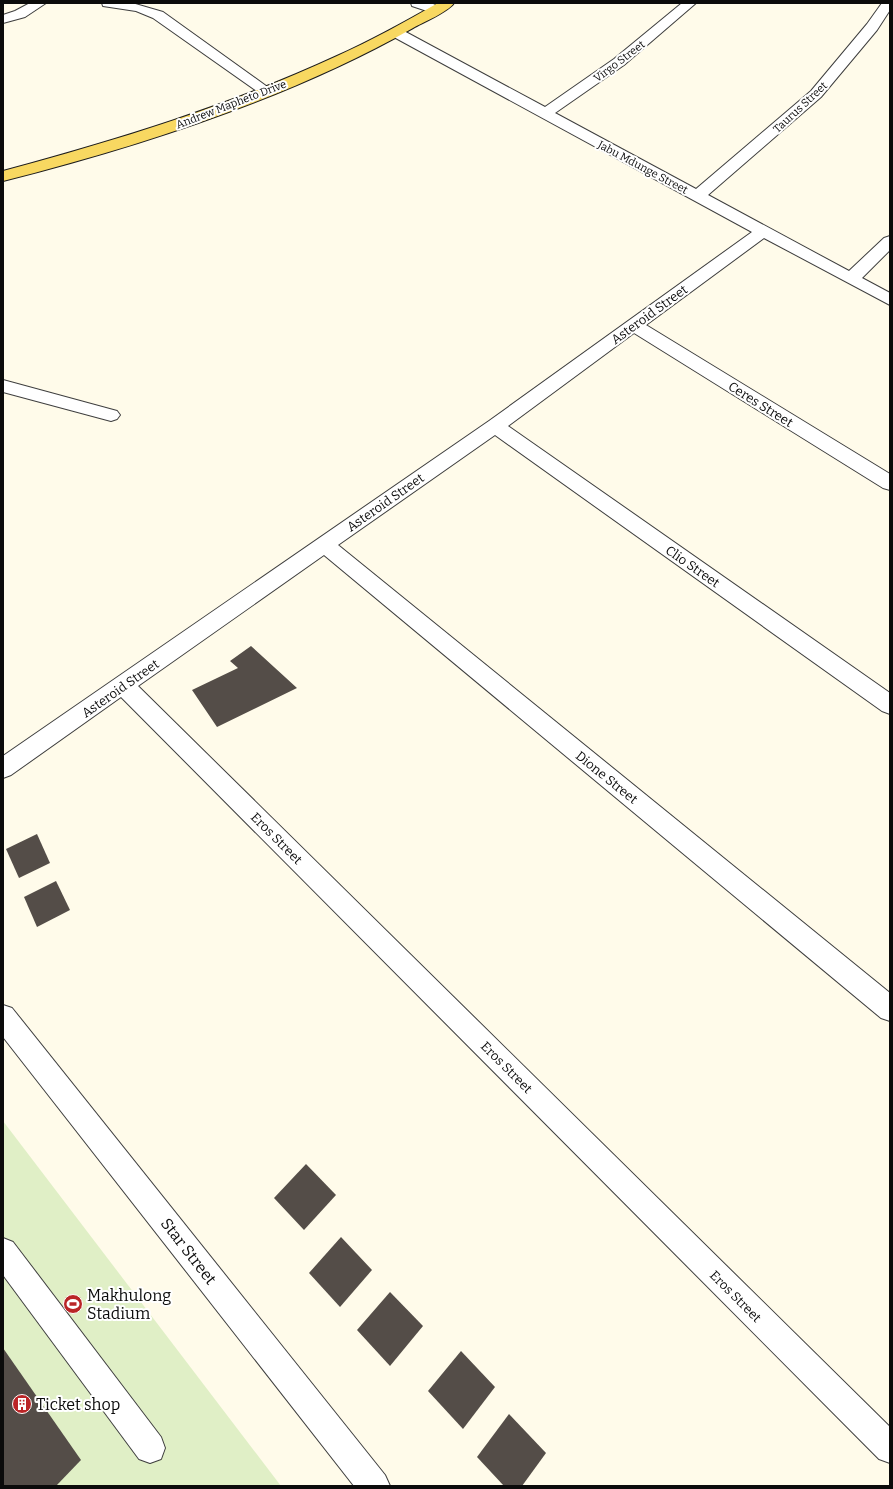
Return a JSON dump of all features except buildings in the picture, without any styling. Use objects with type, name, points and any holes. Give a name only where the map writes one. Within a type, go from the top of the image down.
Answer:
[{"type":"main road","name":"Andrew Mapheto Drive","points":[[3,176],[89,153],[188,121],[266,91],[310,73],[397,33],[448,3]]},
{"type":"street","points":[[3,19],[20,14],[40,3]]},
{"type":"street","points":[[108,3],[144,9],[158,16],[266,91]]},
{"type":"street","points":[[417,3],[436,10]]},
{"type":"street","name":"Virgo Street","points":[[544,114],[613,67],[654,35],[690,3]]},
{"type":"street","name":"Taurus Street","points":[[697,196],[816,94],[872,27],[888,3]]},
{"type":"street","name":"Jabu Mdunge Street","points":[[397,33],[544,114],[890,300]]},
{"type":"street","name":"Asteroid Street","points":[[3,768],[495,426],[764,231]]},
{"type":"street","points":[[851,279],[890,241]]},
{"type":"street","name":"Ceres Street","points":[[633,325],[890,483]]},
{"type":"street","points":[[3,386],[111,415]]},
{"type":"street","name":"Clio Street","points":[[495,426],[890,705]]},
{"type":"street","name":"Dione Street","points":[[324,544],[890,1009]]},
{"type":"street","name":"Eros Street","points":[[123,686],[890,1448]]},
{"type":"street","name":"Star Street","points":[[3,1017],[374,1486]]},
{"type":"street","points":[[3,1252],[150,1448]]},
{"type":"green space","name":"Makhulong Stadium","points":[[3,1121],[281,1486],[3,1486]]},
{"type":"place","name":"Makhulong Stadium","points":[[73,1304]]},
{"type":"place","name":"Ticket shop","points":[[22,1404]]}]
